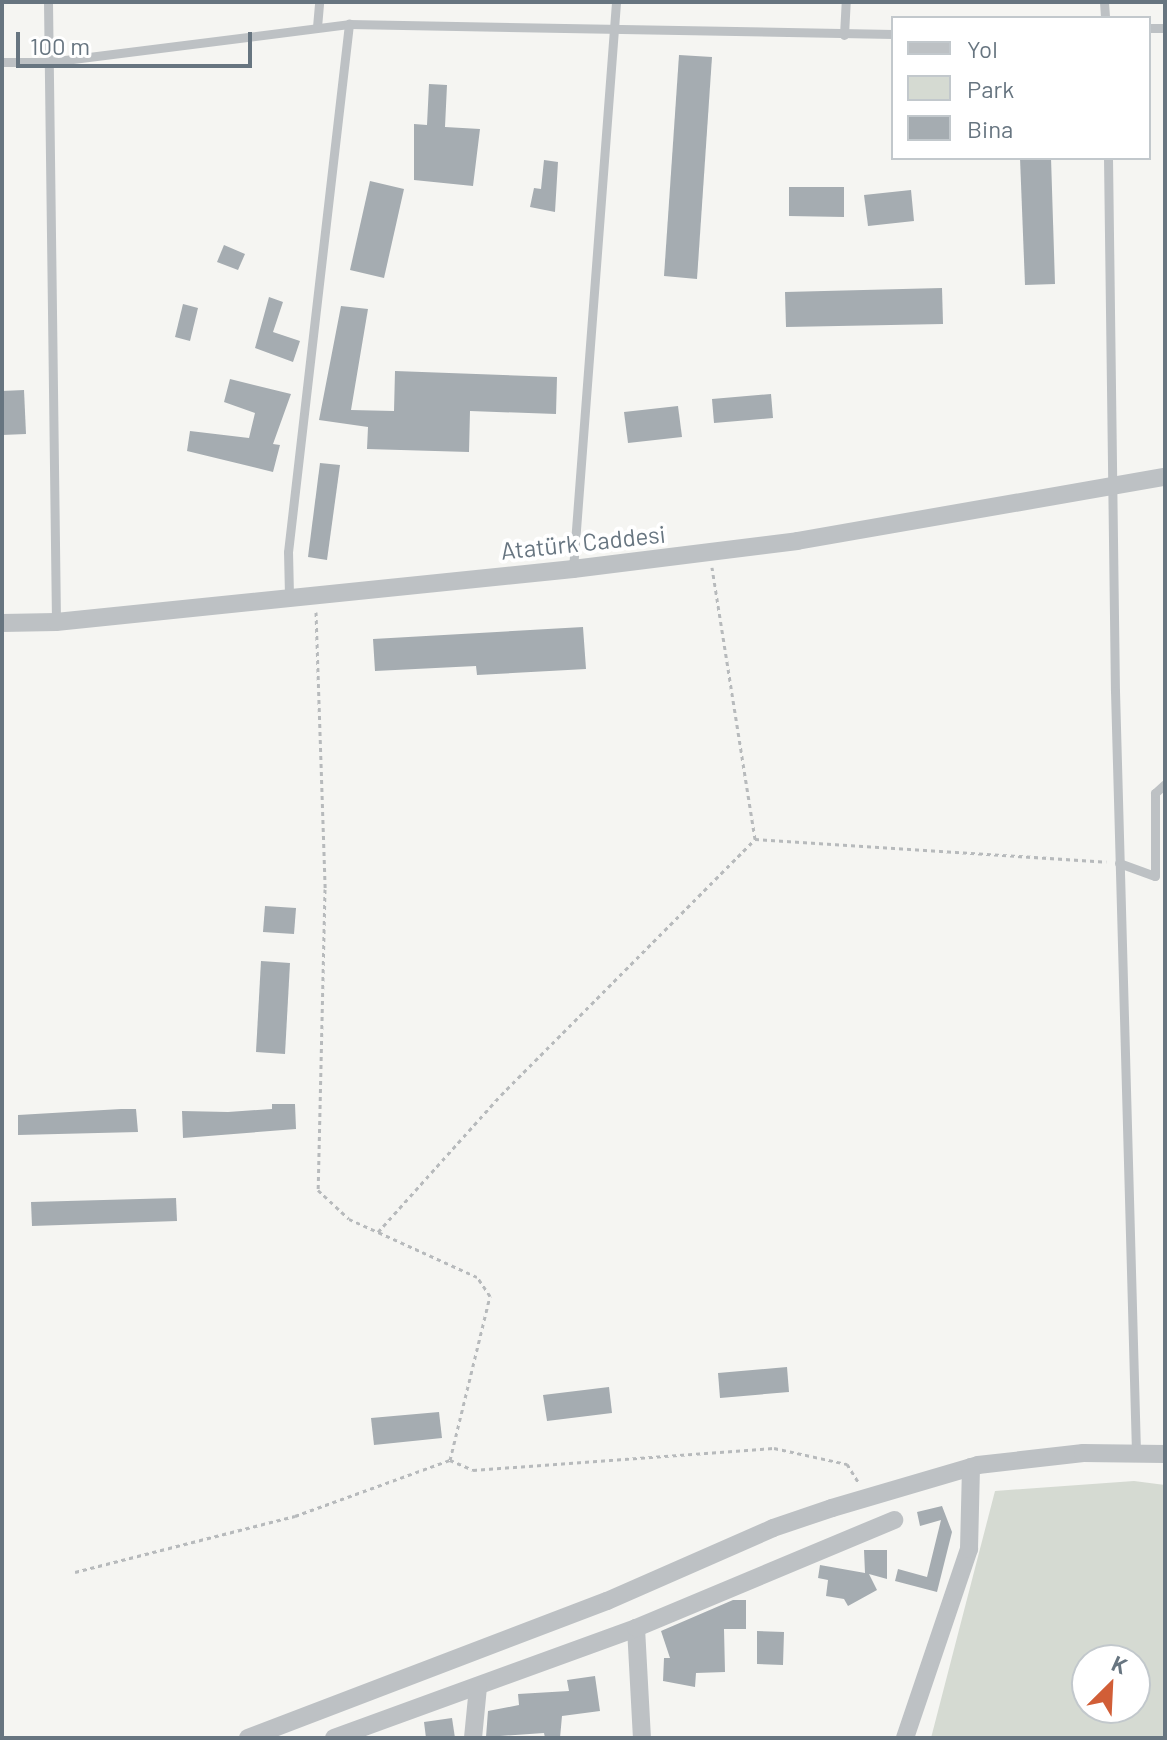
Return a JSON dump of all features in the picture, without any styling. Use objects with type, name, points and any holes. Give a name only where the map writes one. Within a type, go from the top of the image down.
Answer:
[{"type":"street","name":"Atatürk Caddesi","points":[[2,623],[56,622],[710,552],[1165,477]]},
{"type":"street","points":[[248,1738],[607,1601],[773,1528],[867,1498],[971,1467],[1083,1453],[1165,1454]]},
{"type":"street","points":[[905,1738],[969,1549],[971,1467]]},
{"type":"street","points":[[334,1738],[380,1729],[478,1687],[636,1628],[894,1520]]},
{"type":"street","points":[[636,1628],[642,1738]]},
{"type":"street","points":[[473,1738],[478,1687]]},
{"type":"lane","points":[[48,2],[56,622]]},
{"type":"lane","points":[[317,27],[319,2]]},
{"type":"lane","points":[[573,569],[616,2]]},
{"type":"lane","points":[[844,35],[846,2]]},
{"type":"lane","points":[[2,62],[49,62],[349,24],[891,34]]},
{"type":"lane","points":[[289,595],[288,552],[349,24]]},
{"type":"lane","points":[[1108,160],[1119,863],[1136,1454]]},
{"type":"lane","points":[[1119,863],[1155,876],[1155,793],[1165,784]]},
{"type":"path","points":[[710,552],[755,839]]},
{"type":"path","points":[[315,592],[325,889],[318,1190],[349,1219],[477,1277],[490,1296],[450,1460]]},
{"type":"path","points":[[378,1232],[501,1095],[755,839],[1119,863]]},
{"type":"path","points":[[75,1572],[295,1516],[450,1460],[473,1470],[774,1448],[847,1464],[867,1498]]},
{"type":"green space","points":[[1134,1481],[1165,1485],[1165,1738],[931,1738],[995,1491]]},
{"type":"building","points":[[679,55],[712,57],[697,279],[664,276]]},
{"type":"building","points":[[429,84],[447,85],[445,127],[480,129],[473,186],[414,180],[414,124],[427,125]]},
{"type":"building","points":[[544,160],[558,162],[555,212],[530,207],[534,188],[541,189]]},
{"type":"building","points":[[1020,160],[1051,160],[1055,284],[1025,285]]},
{"type":"building","points":[[370,181],[404,189],[384,278],[350,270]]},
{"type":"building","points":[[789,187],[844,187],[844,217],[789,216]]},
{"type":"building","points":[[911,190],[914,221],[868,226],[864,195]]},
{"type":"building","points":[[224,245],[245,254],[238,270],[217,262]]},
{"type":"building","points":[[942,288],[943,324],[786,327],[785,292]]},
{"type":"building","points":[[269,297],[283,302],[273,332],[300,341],[293,362],[255,348]]},
{"type":"building","points":[[183,304],[198,308],[190,341],[175,337]]},
{"type":"building","points":[[341,306],[368,309],[351,410],[394,411],[395,371],[557,377],[556,414],[470,411],[469,452],[367,449],[368,427],[319,420]]},
{"type":"building","points":[[230,379],[291,394],[273,444],[280,445],[273,472],[187,451],[190,431],[249,438],[255,413],[224,402]]},
{"type":"building","points":[[24,390],[26,434],[2,435],[2,391]]},
{"type":"building","points":[[771,394],[773,418],[714,423],[712,399]]},
{"type":"building","points":[[678,406],[682,437],[628,443],[624,412]]},
{"type":"building","points":[[320,463],[340,465],[327,560],[308,557]]},
{"type":"building","points":[[583,627],[586,669],[477,675],[476,666],[375,671],[373,639]]},
{"type":"building","points":[[265,906],[296,908],[294,934],[263,932]]},
{"type":"building","points":[[261,961],[290,963],[285,1054],[256,1052]]},
{"type":"building","points":[[272,1104],[295,1104],[296,1129],[183,1138],[182,1111],[272,1109]]},
{"type":"building","points":[[136,1109],[138,1132],[18,1135],[18,1115]]},
{"type":"building","points":[[176,1198],[177,1221],[32,1226],[31,1202]]},
{"type":"building","points":[[787,1367],[789,1392],[720,1398],[718,1373]]},
{"type":"building","points":[[609,1387],[612,1413],[547,1421],[543,1395]]},
{"type":"building","points":[[439,1412],[442,1438],[374,1445],[371,1418]]},
{"type":"building","points":[[942,1506],[952,1532],[937,1592],[895,1581],[898,1569],[927,1577],[941,1520],[920,1526],[917,1512]]},
{"type":"building","points":[[864,1550],[887,1550],[887,1579],[869,1574],[877,1590],[848,1606],[844,1599],[826,1596],[828,1580],[818,1578],[820,1565],[865,1573]]},
{"type":"building","points":[[733,1600],[746,1600],[746,1629],[724,1629],[725,1672],[696,1673],[695,1687],[663,1681],[664,1658],[670,1658],[661,1631]]},
{"type":"building","points":[[757,1631],[784,1632],[783,1665],[757,1664]]},
{"type":"building","points":[[595,1676],[600,1711],[562,1716],[560,1738],[545,1738],[544,1733],[486,1737],[488,1711],[519,1705],[518,1694],[569,1691],[567,1680]]},
{"type":"building","points":[[452,1718],[455,1738],[426,1738],[424,1722]]}]
